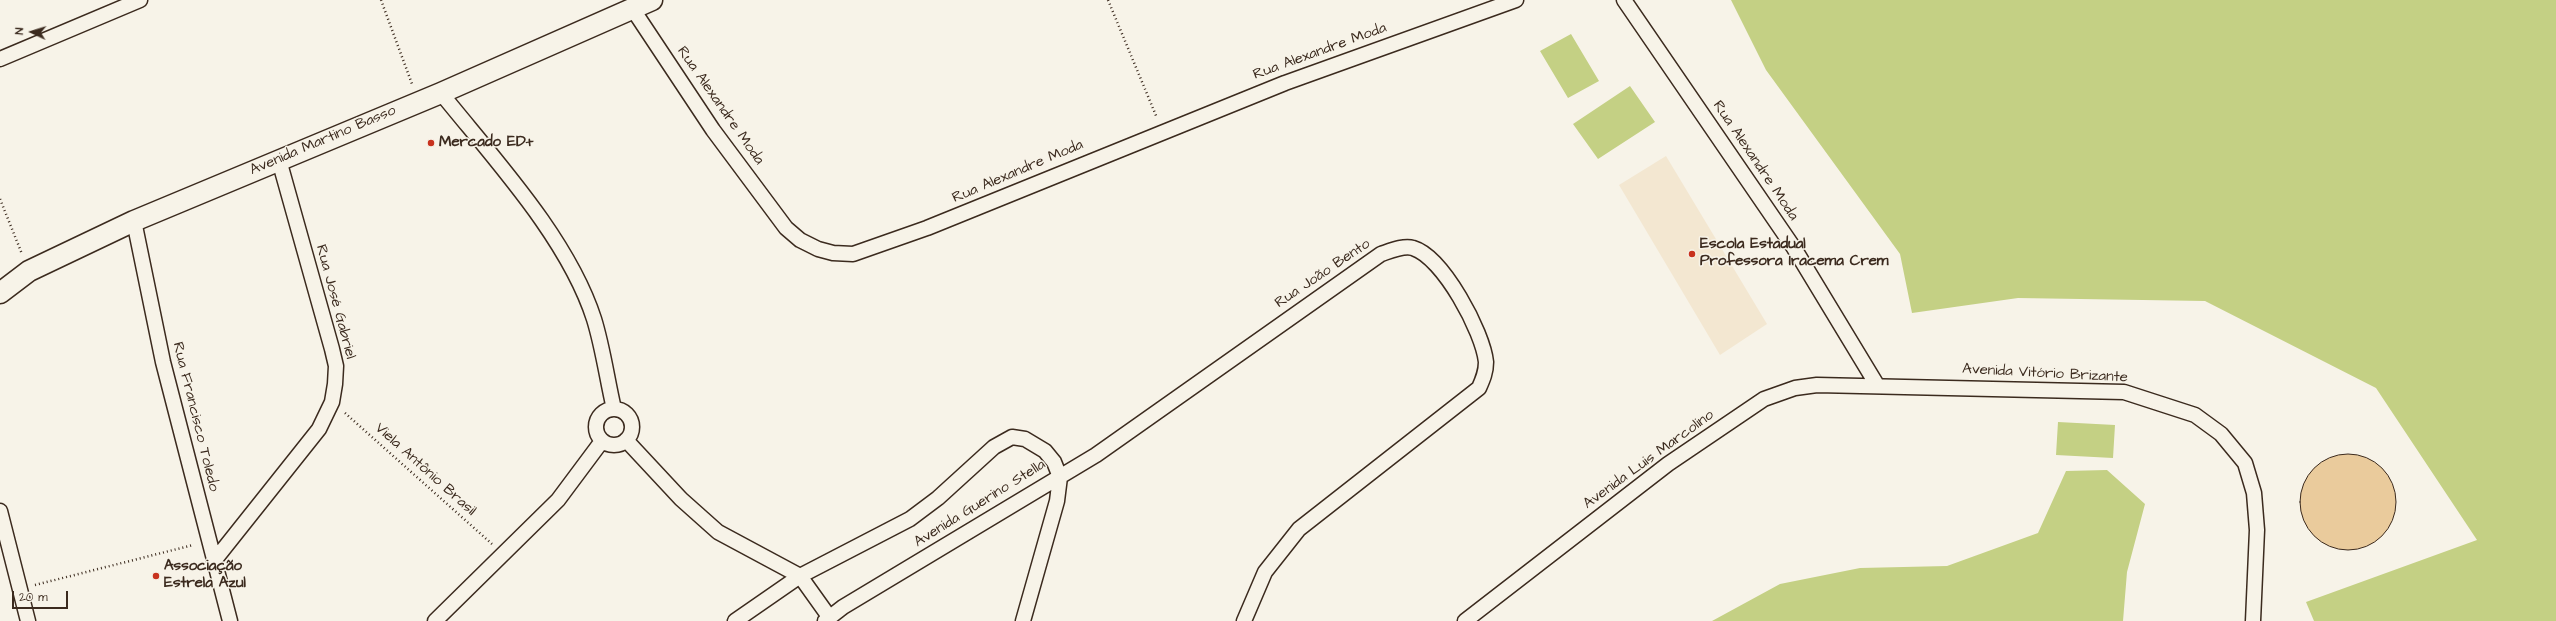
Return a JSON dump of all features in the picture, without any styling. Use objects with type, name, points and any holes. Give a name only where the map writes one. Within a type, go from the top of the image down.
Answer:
[{"type":"street","points":[[0,59],[140,0]]},
{"type":"street","name":"Avenida Martino Basso","points":[[0,293],[29,271],[134,221],[441,93],[652,0]]},
{"type":"street","name":"Rua Alexandre Moda","points":[[632,8],[713,130],[786,228],[800,240],[818,249],[833,253],[853,254],[927,228],[1162,131],[1292,80],[1516,0]]},
{"type":"street","name":"Rua Alexandre Moda","points":[[1624,0],[1794,248],[1877,385]]},
{"type":"street","points":[[441,93],[517,188],[550,234],[577,280],[594,320],[614,409]]},
{"type":"street","name":"Rua José Gabriel","points":[[214,561],[319,429],[332,402],[336,366],[279,160]]},
{"type":"street","name":"Rua Francisco Toledo","points":[[134,221],[163,362],[230,621]]},
{"type":"street","name":"Rua João Bento","points":[[1060,477],[1096,455],[1381,254],[1412,247],[1429,254],[1446,277],[1476,325],[1486,361],[1485,374],[1479,388],[1299,529],[1265,572],[1244,621]]},
{"type":"street","name":"Avenida Luis Marcolino","points":[[1465,621],[1668,464],[1764,399],[1794,388],[1817,385],[1877,385]]},
{"type":"street","name":"Avenida Vitório Brizante","points":[[1877,385],[2124,392],[2195,415],[2221,434],[2245,462],[2254,493],[2257,530],[2253,621]]},
{"type":"street","points":[[614,409],[626,413],[632,423],[630,436],[626,440],[614,445],[602,441],[596,431],[597,420],[603,412],[614,409]]},
{"type":"street","name":"Avenida Guerino Stella","points":[[735,621],[800,576],[910,519],[938,498],[994,447],[1012,437],[1025,438],[1045,451],[1054,462],[1060,477],[828,620]]},
{"type":"street","points":[[626,440],[681,499],[718,532],[800,576],[828,620]]},
{"type":"street","points":[[434,621],[558,500],[602,441]]},
{"type":"street","points":[[1023,621],[1057,501],[1060,477]]},
{"type":"street","points":[[0,511],[28,621]]},
{"type":"path","points":[[381,0],[418,102]]},
{"type":"path","points":[[1108,0],[1162,131]]},
{"type":"path","points":[[0,199],[29,271]]},
{"type":"path","name":"Viela Antônio Brasil","points":[[332,402],[502,554]]},
{"type":"path","points":[[20,589],[209,541]]},
{"type":"shaded area","name":"Escola Estadual Professora Iracema Crem","points":[[1666,156],[1767,324],[1720,355],[1619,185]]},
{"type":"green space","points":[[1731,0],[2556,0],[2556,621],[2314,621],[2306,602],[2477,540],[2376,388],[2205,301],[2018,298],[1912,313],[1900,254],[1766,70]]},
{"type":"green space","points":[[1571,34],[1599,81],[1568,98],[1540,51]]},
{"type":"green space","points":[[1630,86],[1655,122],[1598,159],[1573,124]]},
{"type":"green space","points":[[2058,422],[2115,425],[2113,458],[2056,455]]},
{"type":"green space","points":[[2107,470],[2145,504],[2127,572],[2123,621],[1712,621],[1780,584],[1860,568],[1947,566],[2038,533],[2066,471]]},
{"type":"building","points":[[2348,454],[2366,457],[2382,468],[2393,484],[2396,502],[2393,520],[2382,536],[2366,547],[2348,550],[2330,547],[2314,536],[2303,520],[2300,502],[2303,484],[2314,468],[2330,457]]},
{"type":"place","name":"Mercado ED+","points":[[431,143]]},
{"type":"place","name":"Escola Estadual Professora Iracema Crem","points":[[1692,254]]},
{"type":"place","name":"Associação Estrela Azul","points":[[156,576]]}]
